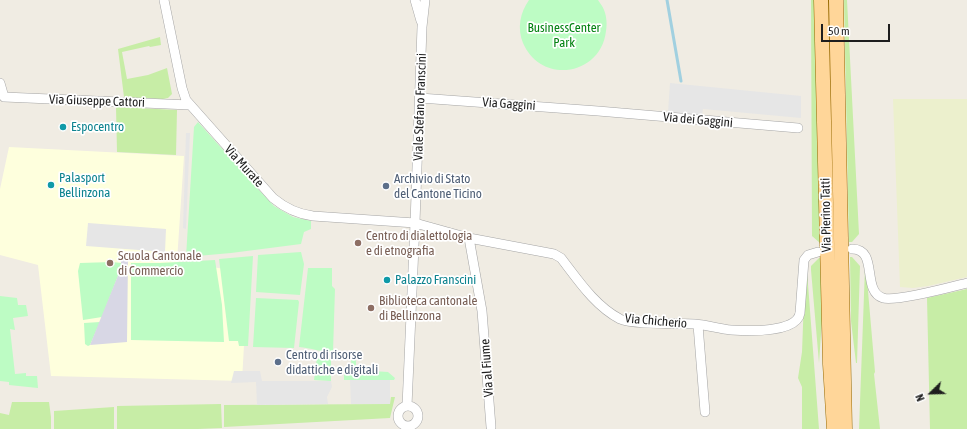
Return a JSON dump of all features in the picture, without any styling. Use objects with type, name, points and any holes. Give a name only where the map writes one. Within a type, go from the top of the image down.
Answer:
[{"type":"main road","name":"Via Pierino Tatti","points":[[821,0],[830,364],[834,429]]},
{"type":"main road","name":"Via Pierino Tatti","points":[[836,0],[845,429]]},
{"type":"street","name":"Via Murate","points":[[164,0],[184,95],[190,105],[273,198],[289,210],[312,216],[415,223]]},
{"type":"street","points":[[415,0],[422,27]]},
{"type":"street","name":"Viale Stefano Franscini","points":[[407,406],[422,27],[425,0]]},
{"type":"street","points":[[0,84],[2,99]]},
{"type":"street","name":"Via Gaggini","points":[[420,98],[598,111]]},
{"type":"street","name":"Via Giuseppe Cattori","points":[[2,99],[190,105]]},
{"type":"street","name":"Via dei Gaggini","points":[[598,111],[798,128]]},
{"type":"street","name":"Via Chicherio","points":[[415,223],[469,238],[556,255],[599,304],[621,319],[634,322],[698,324],[730,330],[777,329],[792,324],[800,316],[804,260],[808,255],[818,252]]},
{"type":"street","name":"Via al Fiume","points":[[469,238],[482,311],[491,427]]},
{"type":"street","points":[[852,249],[861,251],[865,256],[869,266],[871,287],[874,292],[882,298],[892,299],[967,283]]},
{"type":"street","points":[[698,324],[705,412]]},
{"type":"shaded area","points":[[670,83],[801,96],[801,118],[703,109],[702,115],[668,112]]},
{"type":"shaded area","points":[[893,99],[967,99],[967,277],[928,286],[913,288],[900,287]]},
{"type":"shaded area","points":[[186,133],[190,133],[186,229],[183,228]]},
{"type":"shaded area","name":"Scuola Cantonale di Commercio","points":[[9,147],[184,156],[177,261],[248,273],[242,381],[51,376],[38,265],[0,255],[0,189]]},
{"type":"shaded area","points":[[88,223],[166,229],[165,252],[86,246]]},
{"type":"shaded area","points":[[121,259],[128,259],[127,342],[90,345],[121,268]]},
{"type":"shaded area","points":[[234,371],[260,371],[262,381],[331,381],[332,387],[327,397],[328,404],[257,405],[256,382],[231,383]]},
{"type":"shaded area","points":[[350,380],[390,380],[390,404],[351,404]]},
{"type":"green space","name":"BusinessCenter Park","points":[[529,0],[598,0],[605,13],[607,26],[602,46],[593,58],[582,66],[569,70],[556,70],[543,65],[532,56],[523,43],[520,32],[520,21],[523,10]]},
{"type":"green space","points":[[811,0],[816,0],[820,243],[812,236]]},
{"type":"green space","points":[[844,0],[847,0],[859,234],[852,242],[849,242]]},
{"type":"green space","points":[[160,37],[161,45],[122,52],[127,79],[148,75],[167,68],[172,94],[168,98],[163,99],[124,97],[118,49]]},
{"type":"green space","points":[[116,107],[177,110],[176,155],[117,152]]},
{"type":"green space","points":[[198,122],[274,206],[293,217],[311,221],[311,229],[304,232],[301,244],[186,257],[194,127]]},
{"type":"green space","points":[[301,252],[304,264],[300,295],[256,292],[258,255]]},
{"type":"green space","points":[[253,256],[248,346],[239,346],[238,341],[229,341],[219,259]]},
{"type":"green space","points":[[850,257],[852,257],[860,266],[857,363],[851,321]]},
{"type":"green space","points":[[819,258],[821,258],[822,320],[819,363],[811,266]]},
{"type":"green space","points":[[215,260],[222,305],[224,342],[131,340],[131,263]]},
{"type":"green space","points":[[80,263],[121,263],[121,268],[102,317],[83,320],[78,271]]},
{"type":"green space","points":[[308,268],[332,268],[332,286],[335,289],[333,352],[299,347]]},
{"type":"green space","points":[[866,268],[874,374],[880,429],[859,429]]},
{"type":"green space","points":[[807,271],[819,429],[802,429],[802,387],[798,378],[802,352],[805,272]]},
{"type":"green space","points":[[967,289],[967,429],[930,429],[927,298]]},
{"type":"green space","points":[[0,296],[17,298],[18,305],[26,305],[28,316],[13,318],[15,330],[10,329],[15,374],[26,373],[26,376],[37,376],[38,388],[9,385],[9,382],[0,381]]},
{"type":"green space","points":[[256,298],[298,300],[294,348],[253,347]]},
{"type":"green space","points":[[100,322],[90,345],[88,346],[85,344],[84,323]]},
{"type":"green space","points":[[317,357],[331,358],[331,381],[314,380]]},
{"type":"green space","points":[[351,359],[356,359],[356,370],[388,372],[395,378],[394,380],[344,380],[344,374],[352,373]]},
{"type":"green space","points":[[391,397],[395,397],[390,418],[224,427],[224,405],[390,404]]},
{"type":"green space","points":[[12,402],[49,402],[51,429],[0,429],[0,413],[9,415]]},
{"type":"green space","points":[[221,404],[222,428],[117,429],[117,406]]},
{"type":"green space","points":[[114,407],[114,429],[54,429],[54,411]]},
{"type":"waterway","points":[[667,0],[681,81]]},
{"type":"place","name":"Espocentro","points":[[63,127]]},
{"type":"place","name":"Palasport Bellinzona","points":[[51,185]]},
{"type":"place","name":"Archivio di Stato del Cantone Ticino","points":[[386,186]]},
{"type":"place","name":"Centro di dialettologia e di etnografia","points":[[358,243]]},
{"type":"place","name":"Scuola Cantonale di Commercio","points":[[110,263]]},
{"type":"place","name":"Palazzo Franscini","points":[[387,280]]},
{"type":"place","name":"Biblioteca cantonale di Bellinzona","points":[[371,308]]},
{"type":"place","name":"Centro di risorse didattiche e digitali","points":[[278,362]]}]
